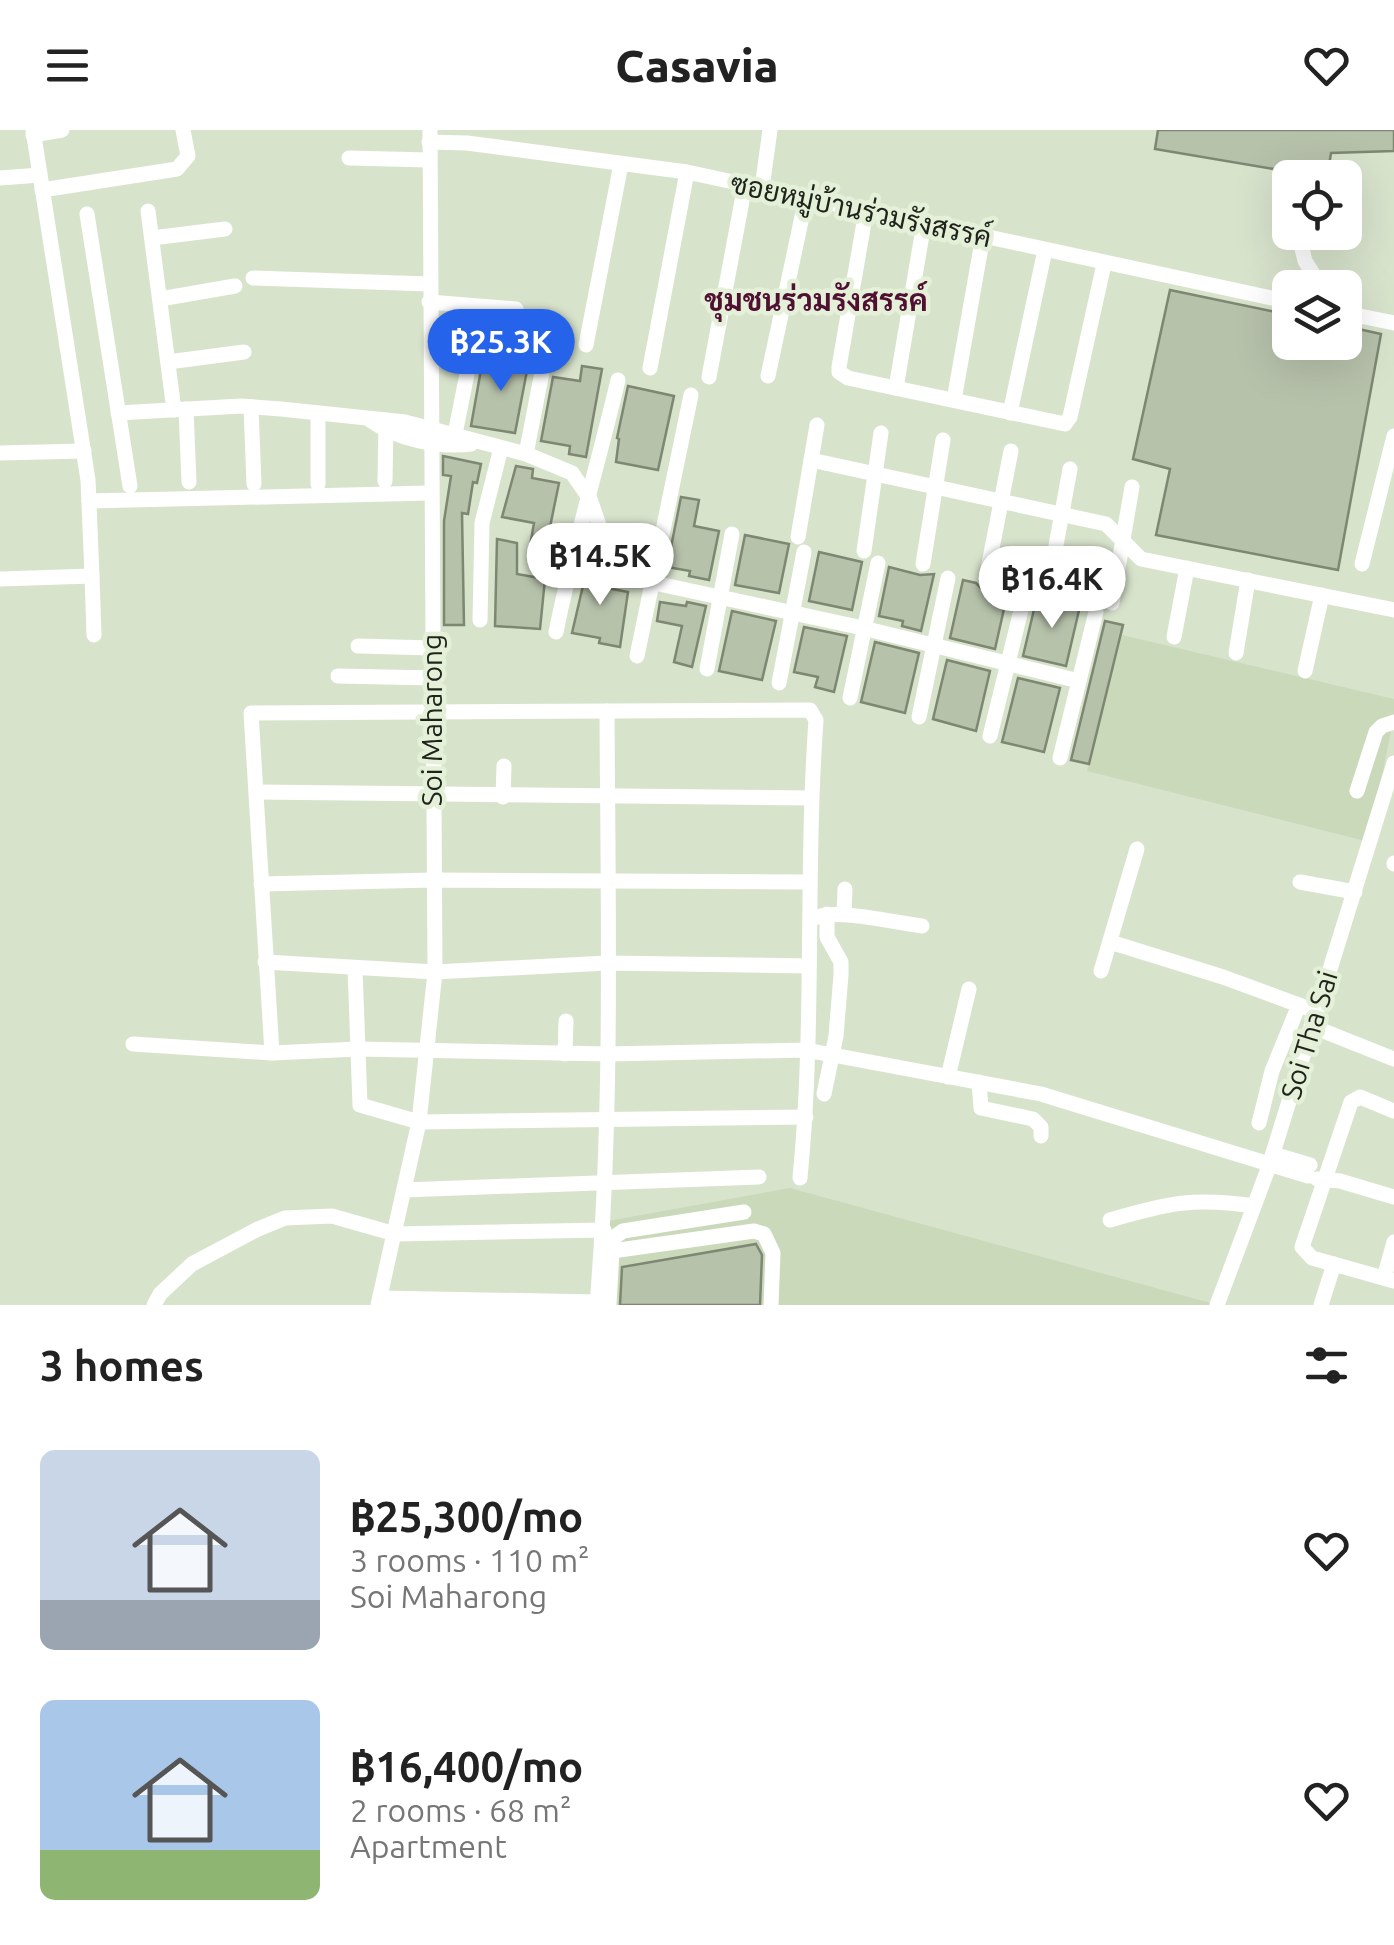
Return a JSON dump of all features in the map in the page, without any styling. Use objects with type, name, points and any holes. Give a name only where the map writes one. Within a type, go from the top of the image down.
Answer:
[{"type":"street","points":[[62,130],[33,132],[90,501],[94,635]]},
{"type":"street","points":[[0,178],[41,182],[178,169],[188,156],[183,130]]},
{"type":"street","points":[[709,378],[770,130]]},
{"type":"street","name":"ซอยหมู่บ้านร่วมรังสรรค์","points":[[429,136],[688,172],[1272,298]]},
{"type":"street","name":"Soi Maharong","points":[[380,1302],[419,1122],[435,972],[429,136]]},
{"type":"street","points":[[349,158],[429,160]]},
{"type":"street","points":[[586,345],[621,164]]},
{"type":"street","points":[[650,368],[688,172]]},
{"type":"street","points":[[768,376],[806,198]]},
{"type":"street","points":[[148,211],[189,482]]},
{"type":"street","points":[[866,212],[839,372],[848,378],[1061,424],[1068,421],[1104,264]]},
{"type":"street","points":[[86,214],[130,486]]},
{"type":"street","points":[[896,388],[924,223]]},
{"type":"street","points":[[152,238],[225,230]]},
{"type":"street","points":[[954,400],[983,236]]},
{"type":"street","points":[[1010,413],[1044,250]]},
{"type":"street","points":[[252,278],[429,284]]},
{"type":"street","points":[[160,299],[234,286]]},
{"type":"street","points":[[429,302],[516,309]]},
{"type":"street","points":[[1362,316],[1394,323]]},
{"type":"street","points":[[168,362],[244,352]]},
{"type":"street","points":[[455,434],[470,354]]},
{"type":"street","points":[[526,454],[544,362]]},
{"type":"street","points":[[556,632],[573,549],[590,499],[618,380]]},
{"type":"street","points":[[637,656],[691,395]]},
{"type":"street","points":[[118,413],[252,406],[318,413],[430,434],[455,434],[526,454],[572,473],[590,499],[611,560],[631,578],[864,628],[1079,681]]},
{"type":"street","points":[[252,406],[254,484]]},
{"type":"street","points":[[318,413],[318,484]]},
{"type":"street","points":[[381,423],[384,482]]},
{"type":"street","points":[[779,683],[817,424]]},
{"type":"street","points":[[864,551],[882,433]]},
{"type":"street","points":[[430,434],[448,446],[476,443]]},
{"type":"street","points":[[1362,564],[1394,436]]},
{"type":"street","points":[[924,564],[943,440]]},
{"type":"street","points":[[480,620],[482,523],[500,448]]},
{"type":"street","points":[[986,579],[1011,451]]},
{"type":"street","points":[[0,453],[84,452]]},
{"type":"street","points":[[811,460],[1106,524],[1141,559],[1394,610]]},
{"type":"street","points":[[1048,589],[1070,469]]},
{"type":"street","points":[[1112,603],[1132,487]]},
{"type":"street","points":[[90,501],[430,493]]},
{"type":"street","points":[[707,669],[732,534]]},
{"type":"street","points":[[850,698],[878,563]]},
{"type":"street","points":[[1174,637],[1188,568]]},
{"type":"street","points":[[0,578],[92,576]]},
{"type":"street","points":[[920,717],[948,578]]},
{"type":"street","points":[[1236,653],[1248,580]]},
{"type":"street","points":[[1305,672],[1322,596]]},
{"type":"street","points":[[990,736],[1024,598]]},
{"type":"street","points":[[1060,758],[1096,612]]},
{"type":"street","points":[[358,646],[433,648]]},
{"type":"street","points":[[338,676],[433,678]]},
{"type":"street","points":[[601,1304],[608,1054],[607,711]]},
{"type":"street","points":[[272,1053],[251,713],[812,711],[816,720],[810,798],[808,1051],[800,1178]]},
{"type":"street","points":[[1357,791],[1376,732],[1394,722]]},
{"type":"street","points":[[503,797],[504,766]]},
{"type":"street","name":"Soi Tha Sai","points":[[1217,1305],[1271,1159],[1393,771]]},
{"type":"street","points":[[256,792],[432,797],[810,798]]},
{"type":"street","points":[[1101,971],[1137,849]]},
{"type":"street","points":[[261,884],[433,880],[809,882]]},
{"type":"street","points":[[1300,882],[1354,892]]},
{"type":"street","points":[[844,914],[846,888]]},
{"type":"street","points":[[824,1094],[833,1055],[840,962],[829,944],[827,914]]},
{"type":"street","points":[[809,920],[844,914],[922,926]]},
{"type":"street","points":[[1110,942],[1298,1005],[1313,1018],[1394,1059]]},
{"type":"street","points":[[265,962],[435,972],[607,963],[809,966]]},
{"type":"street","points":[[355,968],[360,1105],[419,1122],[804,1117]]},
{"type":"street","points":[[948,1076],[969,989]]},
{"type":"street","points":[[1259,1122],[1272,1071],[1298,1005]]},
{"type":"street","points":[[565,1054],[566,1021]]},
{"type":"street","points":[[133,1044],[272,1053],[358,1049],[565,1054],[808,1051],[1070,1102],[1394,1197]]},
{"type":"street","points":[[979,1082],[980,1108],[1033,1119],[1041,1126],[1041,1136]]},
{"type":"street","points":[[1394,1111],[1355,1098],[1321,1174],[1302,1247],[1308,1256],[1389,1279],[1394,1242]]},
{"type":"street","points":[[404,1190],[759,1177]]},
{"type":"street","points":[[1110,1220],[1197,1200],[1254,1206]]},
{"type":"street","points":[[601,1304],[613,1238],[623,1232],[744,1212]]},
{"type":"street","points":[[154,1305],[160,1294],[192,1264],[258,1228],[286,1218],[332,1216],[395,1234],[604,1230]]},
{"type":"street","points":[[612,1251],[754,1231],[764,1234],[774,1253],[771,1305]]},
{"type":"street","points":[[1321,1305],[1334,1264]]},
{"type":"street","points":[[380,1302],[601,1304]]},
{"type":"shaded area","points":[[1122,635],[1394,699],[1369,842],[1087,771]]},
{"type":"shaded area","points":[[790,1188],[1218,1305],[600,1305],[608,1221]]},
{"type":"building","points":[[1158,130],[1394,130],[1394,151],[1331,153],[1330,160],[1272,160],[1272,169],[1155,149]]},
{"type":"building","points":[[1170,290],[1272,311],[1272,360],[1362,360],[1362,330],[1381,334],[1338,570],[1156,535],[1170,469],[1133,459]]},
{"type":"building","points":[[509,352],[530,355],[515,433],[471,426],[482,364],[507,367]]},
{"type":"building","points":[[582,366],[602,369],[586,457],[569,454],[570,446],[541,441],[553,377],[580,381]]},
{"type":"building","points":[[628,386],[674,396],[658,470],[616,462]]},
{"type":"building","points":[[443,456],[481,464],[477,483],[473,482],[468,514],[462,513],[464,625],[444,625],[444,521],[451,476],[443,475]]},
{"type":"building","points":[[516,466],[533,469],[532,478],[559,483],[550,527],[555,528],[550,555],[529,552],[534,523],[502,517]]},
{"type":"building","points":[[681,497],[699,500],[694,526],[719,531],[709,580],[667,567]]},
{"type":"building","points":[[745,535],[789,544],[779,593],[735,585]]},
{"type":"building","points":[[497,539],[517,543],[517,574],[545,579],[540,629],[495,626]]},
{"type":"building","points":[[819,552],[862,562],[852,610],[809,601]]},
{"type":"building","points":[[585,557],[599,560],[595,581],[602,582],[602,587],[628,592],[620,647],[599,643],[600,638],[572,633],[585,577],[580,576]]},
{"type":"building","points":[[889,567],[920,575],[934,574],[921,631],[902,626],[903,621],[879,616]]},
{"type":"building","points":[[963,580],[976,583],[983,590],[994,587],[1008,591],[995,649],[950,638]]},
{"type":"building","points":[[1037,597],[1080,606],[1066,666],[1023,656]]},
{"type":"building","points":[[660,602],[706,606],[692,667],[674,662],[682,626],[657,621]]},
{"type":"building","points":[[732,611],[776,621],[762,680],[719,671]]},
{"type":"building","points":[[1105,621],[1123,625],[1089,764],[1071,760]]},
{"type":"building","points":[[804,627],[847,636],[834,692],[815,687],[818,677],[794,672]]},
{"type":"building","points":[[875,642],[919,653],[905,713],[861,702]]},
{"type":"building","points":[[947,660],[990,671],[976,731],[933,719]]},
{"type":"building","points":[[1018,678],[1060,688],[1044,752],[1002,742]]},
{"type":"building","points":[[756,1244],[762,1255],[760,1305],[620,1305],[622,1267]]},
{"type":"district","name":"ชุมชนร่วมรังสรรค์","points":[[816,301]]}]
